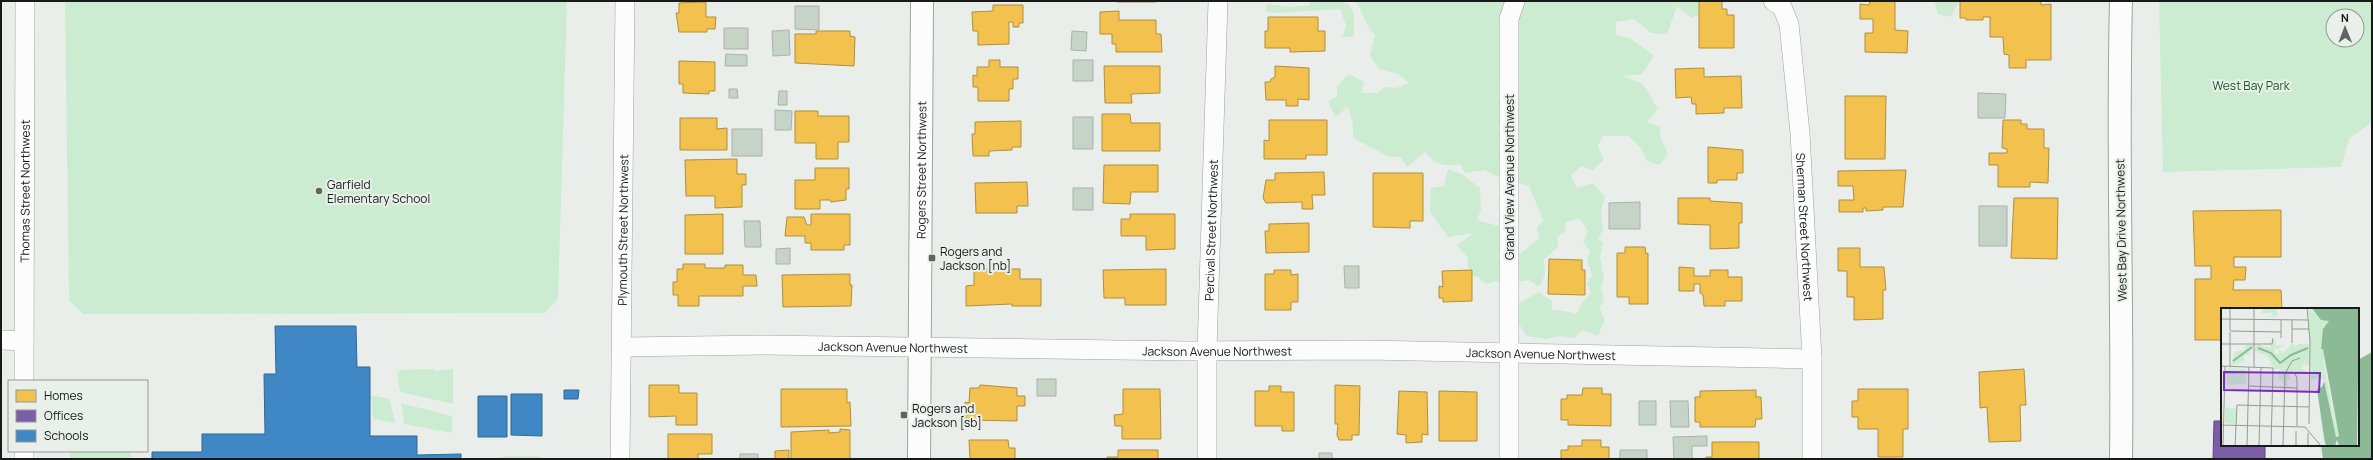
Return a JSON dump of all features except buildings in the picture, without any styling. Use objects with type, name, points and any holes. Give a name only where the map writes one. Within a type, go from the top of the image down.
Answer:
[{"type":"street","name":"Thomas Street Northwest","points":[[24,380],[25,1]]},
{"type":"street","name":"Plymouth Street Northwest","points":[[620,459],[625,1]]},
{"type":"street","name":"Rogers Street Northwest","points":[[919,459],[922,1]]},
{"type":"street","name":"Percival Street Northwest","points":[[1208,459],[1207,350],[1218,1]]},
{"type":"street","name":"Grand View Avenue Northwest","points":[[1509,459],[1509,19],[1515,1]]},
{"type":"street","name":"Sherman Street Northwest","points":[[1773,1],[1782,7],[1790,24],[1800,133],[1812,359],[1812,459]]},
{"type":"street","name":"West Bay Drive Northwest","points":[[2121,1],[2119,74],[2122,366],[2121,459]]},
{"type":"street","points":[[1,340],[24,341]]},
{"type":"street","name":"Jackson Avenue Northwest","points":[[622,347],[764,345],[920,348],[1510,353],[1812,359]]},
{"type":"green space","name":"Garfield Elementary School","points":[[65,1],[567,1],[558,299],[545,313],[83,314],[69,300]]},
{"type":"green space","points":[[1311,1],[1340,1],[1350,5],[1354,15],[1354,37],[1342,37],[1346,26],[1340,9],[1276,13],[1266,11],[1266,4],[1290,7],[1309,5]]},
{"type":"green space","points":[[1355,1],[1720,1],[1715,8],[1691,18],[1677,6],[1667,34],[1651,33],[1634,19],[1616,22],[1616,35],[1630,38],[1654,56],[1642,74],[1623,76],[1643,84],[1658,109],[1647,122],[1660,127],[1660,136],[1668,154],[1660,165],[1647,161],[1642,150],[1629,136],[1603,136],[1598,146],[1604,160],[1593,170],[1581,166],[1571,175],[1577,188],[1593,183],[1605,197],[1601,211],[1603,230],[1598,238],[1603,243],[1600,257],[1604,278],[1601,287],[1604,300],[1599,309],[1605,319],[1598,336],[1583,330],[1574,338],[1561,336],[1546,339],[1527,336],[1519,324],[1518,304],[1539,292],[1552,301],[1552,310],[1576,314],[1582,303],[1591,293],[1587,283],[1592,275],[1587,260],[1590,251],[1583,242],[1588,231],[1580,219],[1566,222],[1564,233],[1557,237],[1558,247],[1544,259],[1545,275],[1539,287],[1529,280],[1504,284],[1497,281],[1486,284],[1478,277],[1469,275],[1467,257],[1457,245],[1474,233],[1448,237],[1430,212],[1431,188],[1444,186],[1448,169],[1463,175],[1480,188],[1481,210],[1477,220],[1499,226],[1499,242],[1518,255],[1539,239],[1537,228],[1543,220],[1529,186],[1500,177],[1485,170],[1465,173],[1460,164],[1440,164],[1432,160],[1425,152],[1407,167],[1401,157],[1390,157],[1353,138],[1353,124],[1348,107],[1335,117],[1328,101],[1337,97],[1337,86],[1349,74],[1364,82],[1362,93],[1378,93],[1384,87],[1396,88],[1409,83],[1398,74],[1379,69],[1370,56],[1375,35],[1368,27]]},
{"type":"green space","points":[[1934,1],[1960,1],[1950,17],[1938,14]]},
{"type":"green space","name":"West Bay Park","points":[[2159,1],[2372,1],[2372,122],[2349,139],[2341,167],[2163,172]]},
{"type":"green space","points":[[433,369],[436,371],[453,369],[453,404],[400,392],[397,373],[400,370]]},
{"type":"green space","points":[[371,395],[390,399],[395,423],[373,419]]},
{"type":"green space","points":[[401,403],[452,416],[452,433],[404,424]]},
{"type":"green space","points":[[70,452],[131,452],[131,459],[70,459]]},
{"type":"green space","points":[[505,456],[538,456],[544,459],[495,459]]},
{"type":"shaded area","points":[[2372,352],[2372,459],[2323,459],[2321,446],[2359,446],[2359,359]]},
{"type":"place","name":"Garfield Elementary School","points":[[319,191]]},
{"type":"place","name":"Rogers and Jackson [nb]","points":[[932,258]]},
{"type":"place","name":"Rogers and Jackson [sb]","points":[[904,415]]}]
